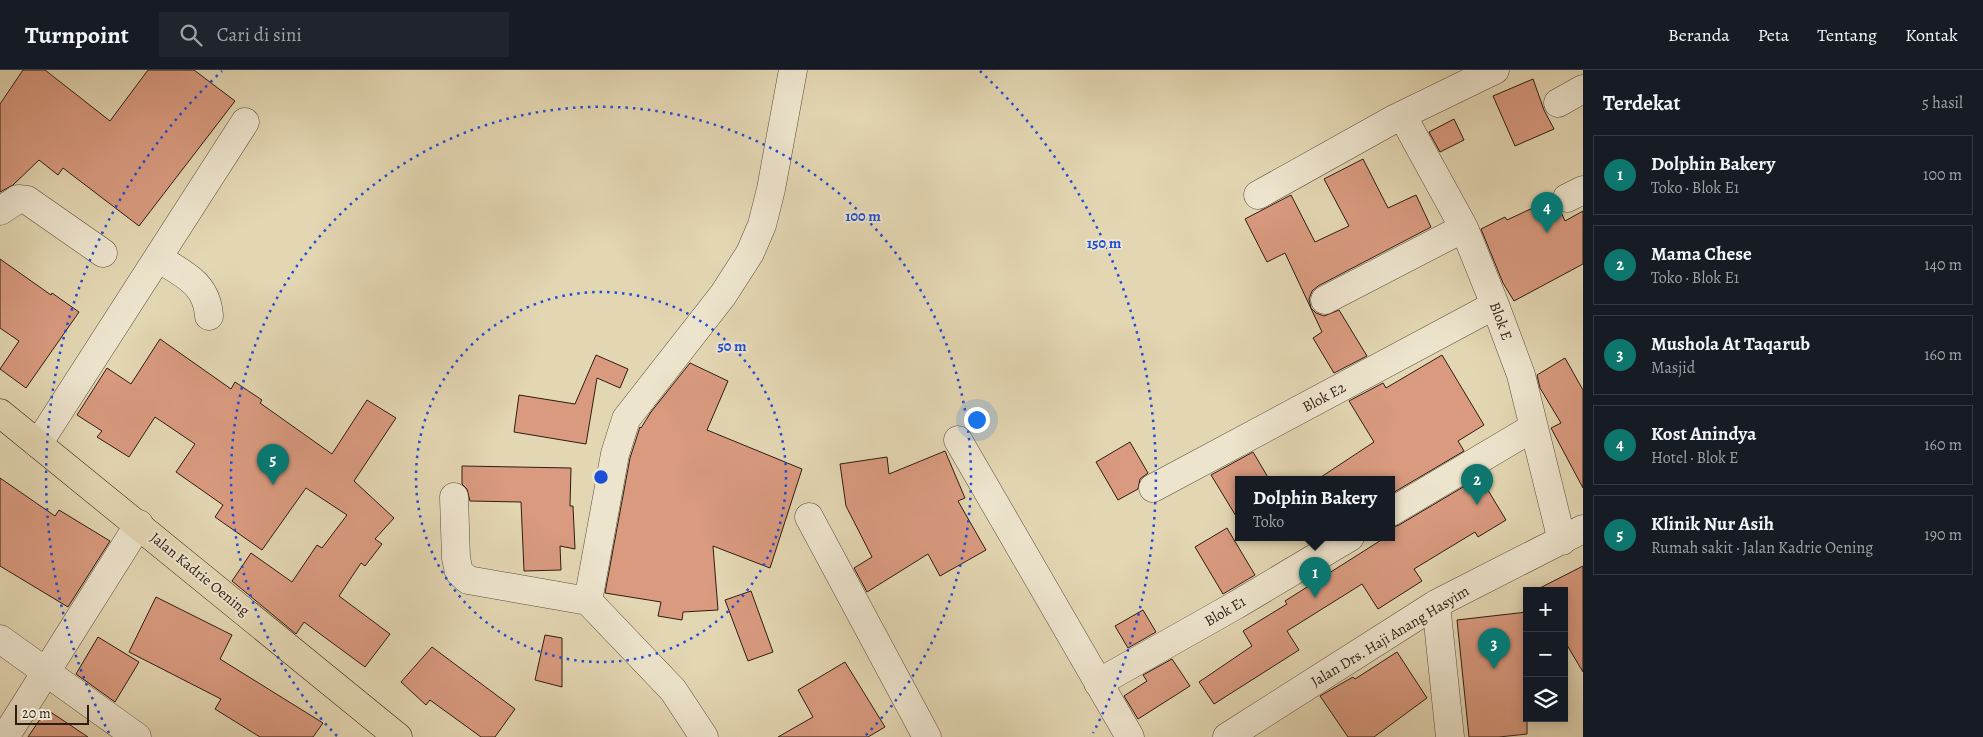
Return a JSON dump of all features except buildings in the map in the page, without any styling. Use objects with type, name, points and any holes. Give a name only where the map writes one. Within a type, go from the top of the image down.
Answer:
[{"type":"main road","name":"Jalan Kadrie Oening","points":[[0,413],[139,524],[398,737]]},
{"type":"street","points":[[588,601],[615,454],[626,419],[722,295],[750,253],[762,224],[771,189],[793,70]]},
{"type":"street","points":[[1258,195],[1402,115],[1495,70]]},
{"type":"street","points":[[1558,103],[1583,89]]},
{"type":"street","name":"Blok E","points":[[1402,115],[1464,228],[1496,305],[1520,375],[1534,428],[1572,535]]},
{"type":"street","points":[[38,444],[245,122]]},
{"type":"street","points":[[0,211],[18,200],[26,200],[102,253]]},
{"type":"street","points":[[1325,300],[1464,228]]},
{"type":"street","points":[[158,258],[195,282],[208,301],[209,316]]},
{"type":"street","name":"Blok E2","points":[[1153,488],[1496,305]]},
{"type":"street","points":[[1395,510],[1534,428]]},
{"type":"street","points":[[958,440],[1130,737]]},
{"type":"street","points":[[454,497],[456,558],[459,572],[468,580],[588,601],[673,690],[704,737]]},
{"type":"street","points":[[809,518],[927,737]]},
{"type":"street","points":[[5,737],[139,524]]},
{"type":"street","name":"Jalan Drs. Haji Anang Hasyim","points":[[1227,737],[1436,604],[1572,535]]},
{"type":"street","name":"Blok E1","points":[[1098,683],[1236,605],[1343,541]]},
{"type":"street","points":[[1436,604],[1450,737]]},
{"type":"street","points":[[0,639],[137,737]]},
{"type":"place","name":"Kost Anindya","points":[[1547,233]]},
{"type":"place","name":"Klinik Nur Asih","points":[[273,485]]},
{"type":"place","name":"Mama Chese","points":[[1477,505]]},
{"type":"place","name":"Dolphin Bakery","points":[[1315,598]]},
{"type":"place","name":"Mushola At Taqarub","points":[[1494,669]]}]
